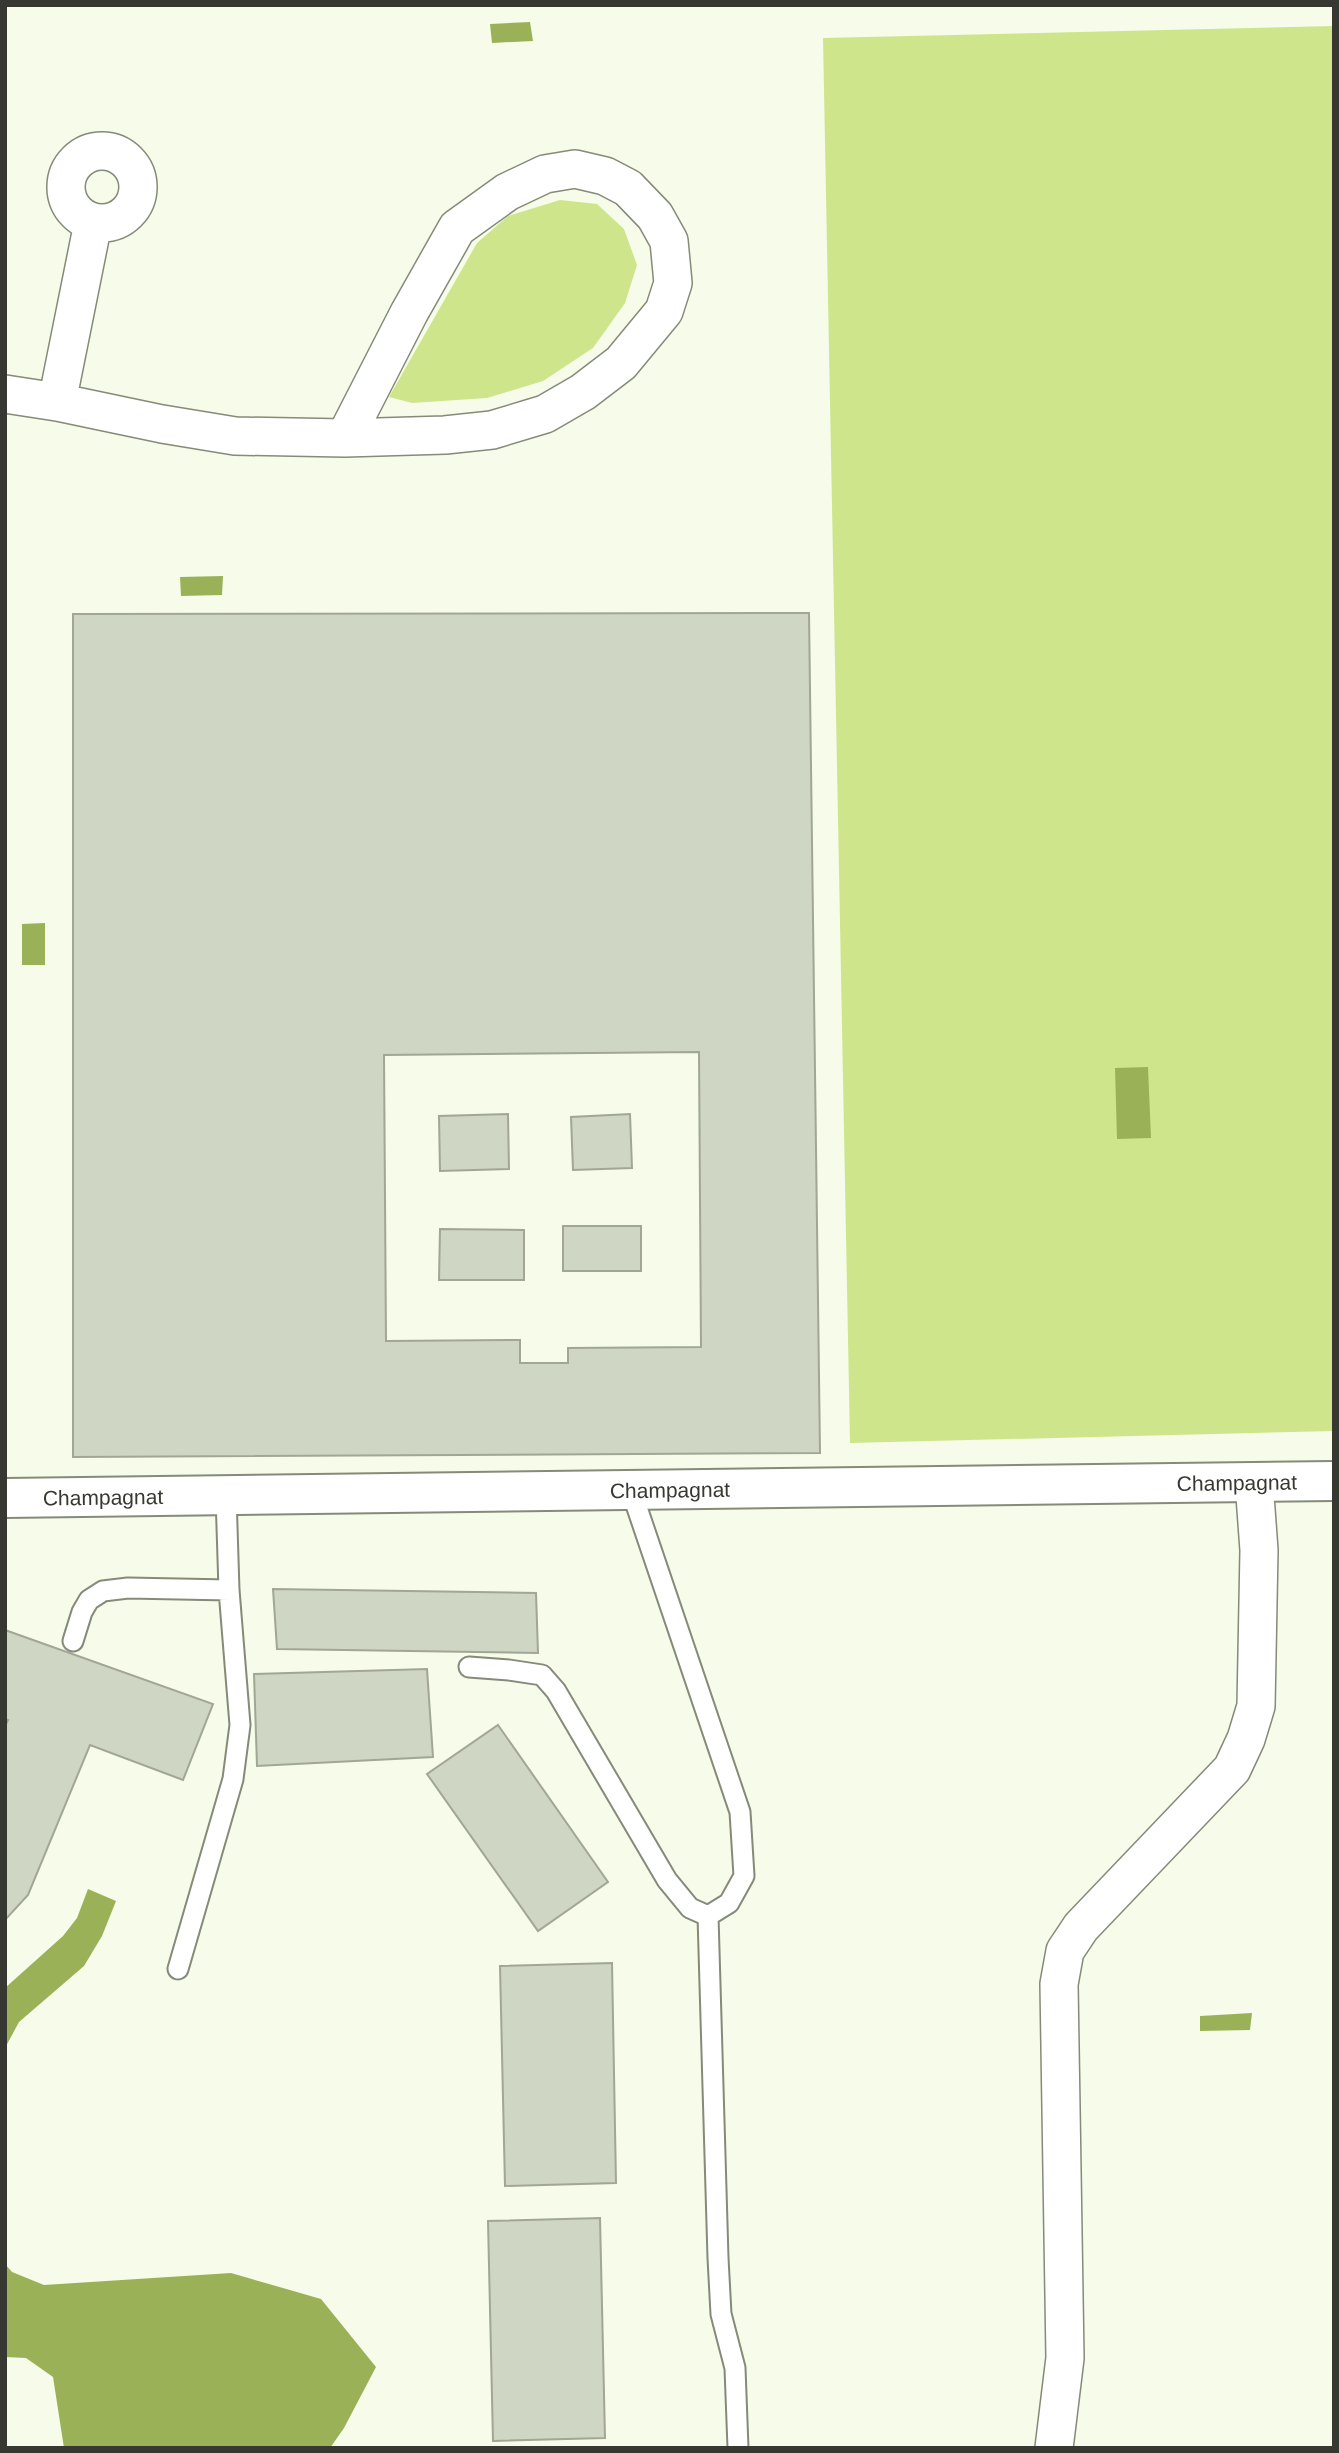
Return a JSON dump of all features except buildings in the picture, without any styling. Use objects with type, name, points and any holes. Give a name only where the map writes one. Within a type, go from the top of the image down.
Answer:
[{"type":"street","points":[[5,394],[235,436],[345,438],[445,435],[492,430],[545,414],[583,392],[621,363],[664,311],[673,283],[669,241],[655,216],[628,188],[604,176],[575,169],[545,174],[507,192],[457,228],[409,313],[345,438]]},
{"type":"street","points":[[57,402],[93,223]]},
{"type":"street","name":"Champagnat","points":[[5,1498],[1334,1481]]},
{"type":"street","points":[[1054,2448],[1065,2358],[1059,1984],[1065,1951],[1081,1927],[1232,1769],[1246,1739],[1256,1706],[1259,1550],[1254,1482]]},
{"type":"lane","points":[[631,1490],[740,1812],[744,1876],[729,1903],[708,1916]]},
{"type":"lane","points":[[178,1969],[233,1779],[240,1725],[229,1590],[226,1495]]},
{"type":"lane","points":[[73,1641],[85,1606],[103,1591],[128,1588],[229,1590]]},
{"type":"lane","points":[[469,1667],[542,1675],[556,1691],[667,1880],[690,1908],[708,1916]]},
{"type":"lane","points":[[708,1916],[721,2314],[735,2368],[738,2448]]},
{"type":"shaded area","points":[[530,22],[533,41],[492,43],[490,24]]},
{"type":"shaded area","points":[[1334,26],[1334,1431],[850,1443],[823,38]]},
{"type":"shaded area","points":[[560,200],[597,204],[624,229],[637,265],[625,303],[593,348],[543,381],[487,398],[412,403],[389,397],[477,243],[508,216]]},
{"type":"shaded area","points":[[223,576],[222,595],[181,596],[180,577]]},
{"type":"shaded area","points":[[45,923],[45,965],[22,965],[22,924]]},
{"type":"shaded area","points":[[1148,1067],[1151,1138],[1117,1139],[1115,1068]]},
{"type":"shaded area","points":[[88,1889],[116,1901],[102,1936],[84,1966],[19,2022],[5,2048],[5,1988],[63,1936],[77,1918]]},
{"type":"shaded area","points":[[1252,2013],[1250,2030],[1200,2031],[1200,2016]]},
{"type":"shaded area","points":[[5,2264],[12,2272],[44,2285],[231,2273],[321,2299],[376,2367],[344,2428],[330,2448],[64,2448],[53,2377],[26,2358],[5,2357]]}]
